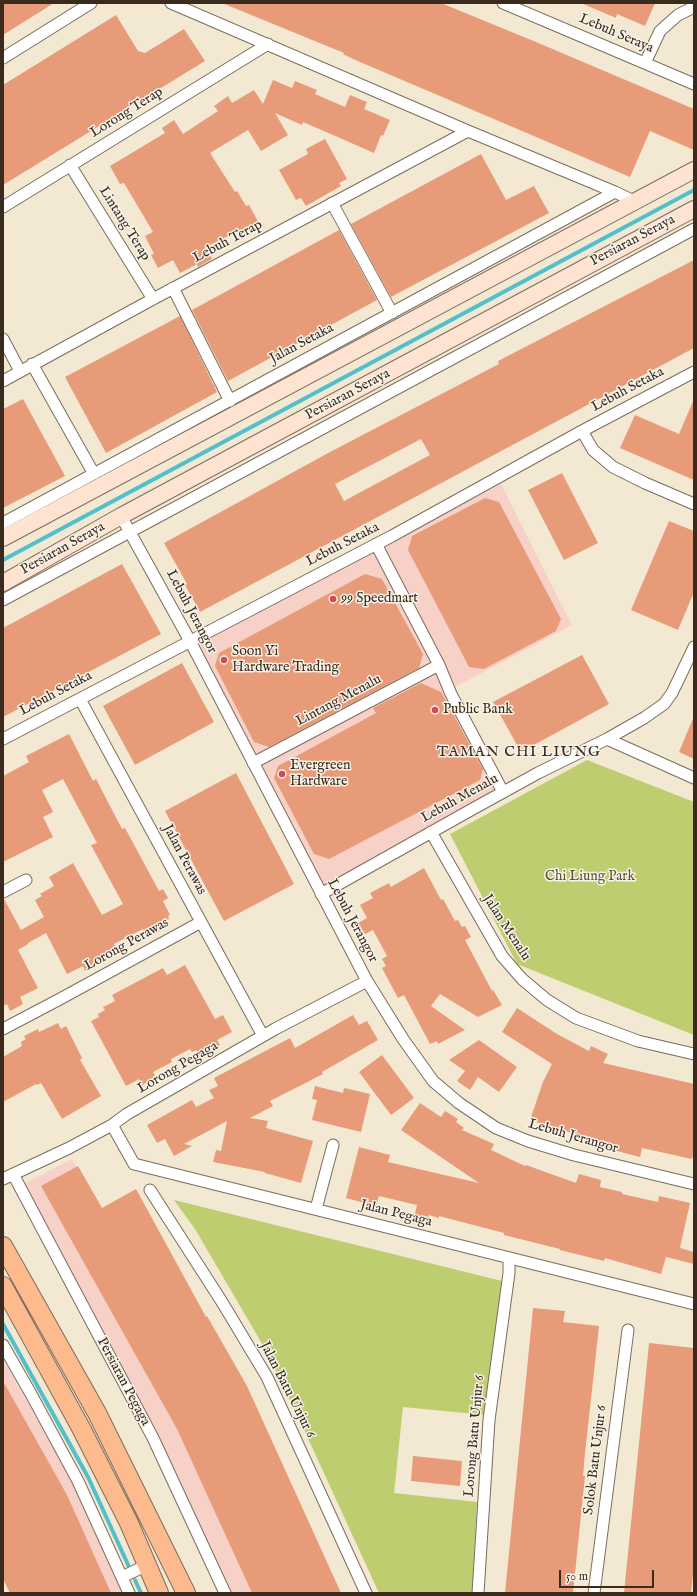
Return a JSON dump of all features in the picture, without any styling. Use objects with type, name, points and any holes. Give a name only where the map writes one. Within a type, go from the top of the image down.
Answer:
[{"type":"main road","points":[[3,538],[694,170]]},
{"type":"main road","name":"Persiaran Seraya","points":[[3,583],[122,516],[694,209]]},
{"type":"main road","points":[[3,1246],[97,1413],[186,1593]]},
{"type":"main road","points":[[3,1286],[130,1523],[160,1593]]},
{"type":"main road","points":[[59,1388],[78,1379]]},
{"type":"street","points":[[3,58],[91,3]]},
{"type":"street","points":[[171,3],[268,44],[324,70],[616,192],[636,202]]},
{"type":"street","name":"Lebuh Seraya","points":[[503,3],[694,84]]},
{"type":"street","points":[[645,63],[660,31],[678,16],[694,7]]},
{"type":"street","name":"Lorong Terap","points":[[3,207],[268,44]]},
{"type":"street","name":"Lebuh Terap","points":[[3,381],[173,288],[468,131]]},
{"type":"street","name":"Lintang Terap","points":[[70,166],[153,299]]},
{"type":"street","name":"Jalan Setaka","points":[[3,523],[616,192]]},
{"type":"street","points":[[332,203],[392,313]]},
{"type":"street","name":"Persiaran Seraya","points":[[3,600],[694,229]]},
{"type":"street","points":[[173,288],[230,401]]},
{"type":"street","points":[[3,339],[20,371]]},
{"type":"street","points":[[32,364],[94,474]]},
{"type":"street","name":"Lebuh Setaka","points":[[3,739],[376,544],[582,431],[694,372]]},
{"type":"street","points":[[582,431],[593,450],[613,467],[645,483],[694,504]]},
{"type":"street","name":"Lebuh Jerangor","points":[[122,516],[190,641],[367,981],[403,1039],[433,1081],[459,1102],[496,1128],[528,1141],[574,1155],[694,1184]]},
{"type":"street","points":[[376,544],[439,664],[451,694],[503,792]]},
{"type":"street","name":"Lebuh Menalu","points":[[321,894],[503,792],[538,773],[607,740],[644,718],[664,704],[672,693],[694,647]]},
{"type":"street","name":"Lintang Menalu","points":[[253,763],[439,664]]},
{"type":"street","name":"Jalan Perawas","points":[[80,699],[263,1036]]},
{"type":"street","points":[[607,740],[694,778]]},
{"type":"street","name":"Jalan Menalu","points":[[431,832],[502,956],[522,979],[547,1000],[576,1018],[638,1041],[694,1054]]},
{"type":"street","points":[[3,892],[26,880]]},
{"type":"street","name":"Lorong Perawas","points":[[3,1029],[201,922]]},
{"type":"street","name":"Lorong Pegaga","points":[[8,1177],[69,1148],[112,1125],[127,1114],[263,1036],[367,981]]},
{"type":"street","name":"Jalan Pegaga","points":[[112,1125],[134,1164],[694,1304]]},
{"type":"street","points":[[316,1209],[333,1146]]},
{"type":"street","name":"Persiaran Pegaga","points":[[8,1177],[153,1438],[225,1593]]},
{"type":"street","name":"Jalan Batu Unjur 6","points":[[150,1190],[222,1302],[267,1377],[366,1593]]},
{"type":"street","name":"Lorong Batu Unjur 6","points":[[478,1593],[489,1420],[508,1277],[509,1258]]},
{"type":"street","name":"Solok Batu Unjur 6","points":[[594,1593],[628,1330]]},
{"type":"street","points":[[3,1346],[78,1481],[129,1593]]},
{"type":"street","points":[[122,1577],[147,1565]]},
{"type":"shaded area","points":[[501,484],[572,625],[446,692],[497,791],[324,887],[195,643]]},
{"type":"shaded area","points":[[72,1159],[171,1329],[297,1593],[231,1593],[159,1437],[24,1184]]},
{"type":"shaded area","points":[[3,1359],[73,1483],[124,1593],[60,1593],[3,1486]]},
{"type":"green space","name":"Chi Liung Park","points":[[587,760],[694,802],[694,1035],[517,964],[450,834]]},
{"type":"green space","points":[[174,1200],[502,1281],[485,1415],[403,1407],[394,1493],[477,1502],[472,1593],[379,1593],[300,1421],[264,1347],[195,1229]]},
{"type":"building","points":[[3,3],[54,3],[3,35]]},
{"type":"building","points":[[222,3],[441,3],[694,109],[694,150],[650,131],[630,177],[353,59],[343,54],[344,53]]},
{"type":"building","points":[[581,3],[655,3],[645,26],[617,14],[616,18]]},
{"type":"building","points":[[116,15],[138,51],[145,53],[184,29],[205,61],[3,185],[3,85]]},
{"type":"building","points":[[273,80],[292,88],[295,81],[317,90],[315,94],[345,107],[350,95],[367,102],[364,109],[390,120],[383,136],[381,135],[374,153],[303,122],[302,125],[275,113],[288,135],[261,151],[248,130],[210,153],[235,192],[237,191],[246,206],[249,205],[260,225],[240,235],[238,231],[206,247],[212,259],[198,267],[197,264],[180,273],[173,260],[158,268],[151,255],[154,254],[145,236],[153,232],[124,183],[120,184],[110,166],[165,133],[162,128],[174,120],[183,134],[218,111],[214,106],[228,96],[232,103],[254,90],[263,104]]},
{"type":"building","points":[[325,139],[347,179],[339,183],[341,186],[306,206],[301,198],[296,200],[279,170],[308,154],[306,149]]},
{"type":"building","points":[[481,154],[506,200],[534,186],[549,213],[391,297],[351,224]]},
{"type":"building","points":[[339,230],[377,300],[228,381],[192,310]]},
{"type":"building","points":[[694,260],[694,348],[200,612],[185,585],[187,584],[164,543],[330,452],[499,364],[498,361]],"holes":[[[421,439],[430,455],[344,501],[335,484]]]},
{"type":"building","points":[[180,316],[217,392],[106,453],[65,377]]},
{"type":"building","points":[[23,399],[65,476],[3,508],[3,409]]},
{"type":"building","points":[[694,399],[694,480],[620,448],[635,415],[679,434]]},
{"type":"building","points":[[562,473],[598,543],[564,560],[528,490]]},
{"type":"building","points":[[485,498],[499,502],[561,619],[556,631],[484,669],[469,667],[408,550],[412,536]]},
{"type":"building","points":[[669,521],[694,531],[694,592],[678,630],[631,610]]},
{"type":"building","points":[[122,564],[161,634],[3,717],[3,628]]},
{"type":"building","points":[[365,574],[382,579],[423,654],[419,668],[269,747],[254,742],[215,666],[219,653]]},
{"type":"building","points":[[582,655],[609,704],[521,752],[493,702]]},
{"type":"building","points":[[182,663],[214,722],[135,765],[103,706]]},
{"type":"building","points":[[421,683],[441,692],[483,769],[480,780],[329,859],[314,854],[274,778],[278,766],[376,713],[373,708]]},
{"type":"building","points":[[694,716],[694,759],[679,752]]},
{"type":"building","points":[[69,734],[93,781],[96,779],[122,829],[125,828],[159,891],[163,889],[168,898],[163,901],[170,915],[168,916],[169,919],[157,925],[160,931],[148,937],[143,929],[114,944],[116,949],[106,954],[109,958],[85,971],[83,966],[67,974],[46,933],[28,943],[18,950],[38,988],[20,997],[23,1004],[10,1011],[7,1004],[3,1006],[3,899],[21,930],[44,917],[35,900],[42,896],[40,894],[54,886],[49,877],[73,863],[102,915],[123,904],[91,845],[97,843],[63,779],[42,790],[53,812],[43,817],[53,837],[3,862],[3,776],[29,762],[26,756]]},
{"type":"building","points":[[236,773],[294,884],[224,921],[165,811]]},
{"type":"building","points":[[424,868],[441,900],[443,899],[455,921],[458,920],[462,927],[465,926],[471,937],[465,940],[492,991],[493,990],[502,1005],[478,1017],[440,994],[431,1006],[465,1030],[438,1044],[437,1041],[430,1044],[404,995],[398,998],[382,968],[386,966],[382,959],[387,956],[373,930],[365,934],[358,923],[367,918],[360,905],[373,898],[370,893],[389,883],[391,887]]},
{"type":"building","points":[[185,965],[215,1019],[223,1015],[232,1032],[217,1040],[220,1045],[199,1056],[196,1050],[192,1052],[190,1049],[171,1059],[172,1062],[153,1072],[156,1077],[142,1085],[139,1079],[126,1086],[91,1021],[99,1017],[98,1014],[105,1010],[103,1007],[115,1001],[112,995],[163,968],[167,975]]},
{"type":"building","points":[[517,1008],[557,1034],[589,1051],[591,1046],[608,1054],[603,1063],[694,1084],[694,1152],[692,1159],[642,1148],[640,1157],[590,1144],[591,1139],[530,1120],[543,1082],[552,1064],[502,1032]]},
{"type":"building","points":[[353,1015],[359,1025],[367,1021],[378,1040],[322,1072],[323,1074],[270,1101],[273,1106],[250,1118],[268,1121],[266,1128],[313,1141],[301,1183],[265,1172],[213,1162],[216,1150],[221,1151],[227,1121],[184,1144],[192,1146],[174,1156],[165,1139],[157,1143],[147,1125],[192,1100],[196,1107],[214,1098],[209,1090],[218,1086],[214,1078],[290,1038],[295,1048]]},
{"type":"building","points":[[58,1023],[61,1029],[66,1026],[82,1058],[80,1060],[101,1096],[62,1119],[41,1083],[36,1084],[3,1102],[3,1057],[22,1046],[21,1042],[26,1039],[24,1036],[38,1029],[39,1032]]},
{"type":"building","points":[[479,1040],[517,1067],[499,1092],[478,1077],[470,1090],[457,1081],[465,1071],[449,1060]]},
{"type":"building","points":[[382,1055],[414,1098],[391,1115],[359,1072]]},
{"type":"building","points":[[315,1086],[343,1093],[344,1088],[370,1094],[361,1132],[312,1120],[317,1100],[312,1099]]},
{"type":"building","points":[[420,1103],[441,1117],[445,1111],[458,1119],[456,1122],[464,1128],[462,1130],[494,1144],[491,1150],[525,1166],[526,1165],[576,1183],[579,1174],[601,1180],[600,1187],[622,1192],[622,1194],[658,1202],[659,1196],[690,1203],[680,1248],[694,1252],[694,1264],[666,1257],[661,1274],[605,1258],[604,1261],[560,1250],[504,1235],[504,1233],[439,1216],[439,1218],[429,1215],[428,1221],[414,1218],[417,1205],[379,1196],[376,1206],[346,1198],[359,1147],[390,1155],[388,1162],[479,1183],[401,1130]]},
{"type":"building","points":[[78,1166],[102,1208],[136,1189],[206,1317],[207,1316],[247,1386],[341,1593],[252,1593],[177,1429],[41,1186]]},
{"type":"building","points":[[533,1308],[565,1311],[563,1322],[599,1326],[585,1453],[583,1476],[585,1476],[573,1593],[505,1593]]},
{"type":"building","points":[[649,1343],[694,1348],[694,1567],[691,1593],[624,1593]]},
{"type":"building","points":[[3,1381],[67,1495],[111,1593],[10,1593],[3,1579]]},
{"type":"building","points":[[413,1456],[462,1461],[460,1486],[411,1481]]},
{"type":"waterway","points":[[3,560],[694,190]]},
{"type":"waterway","points":[[3,1324],[88,1477],[130,1569]]},
{"type":"waterway","points":[[135,1580],[141,1593]]},
{"type":"place","name":"99 Speedmart","points":[[333,599]]},
{"type":"place","name":"Soon Yi Hardware Trading","points":[[224,660]]},
{"type":"place","name":"Public Bank","points":[[435,710]]},
{"type":"place","name":"Evergreen Hardware","points":[[282,774]]},
{"type":"district","name":"TAMAN CHI LIUNG","points":[[519,753]]}]
